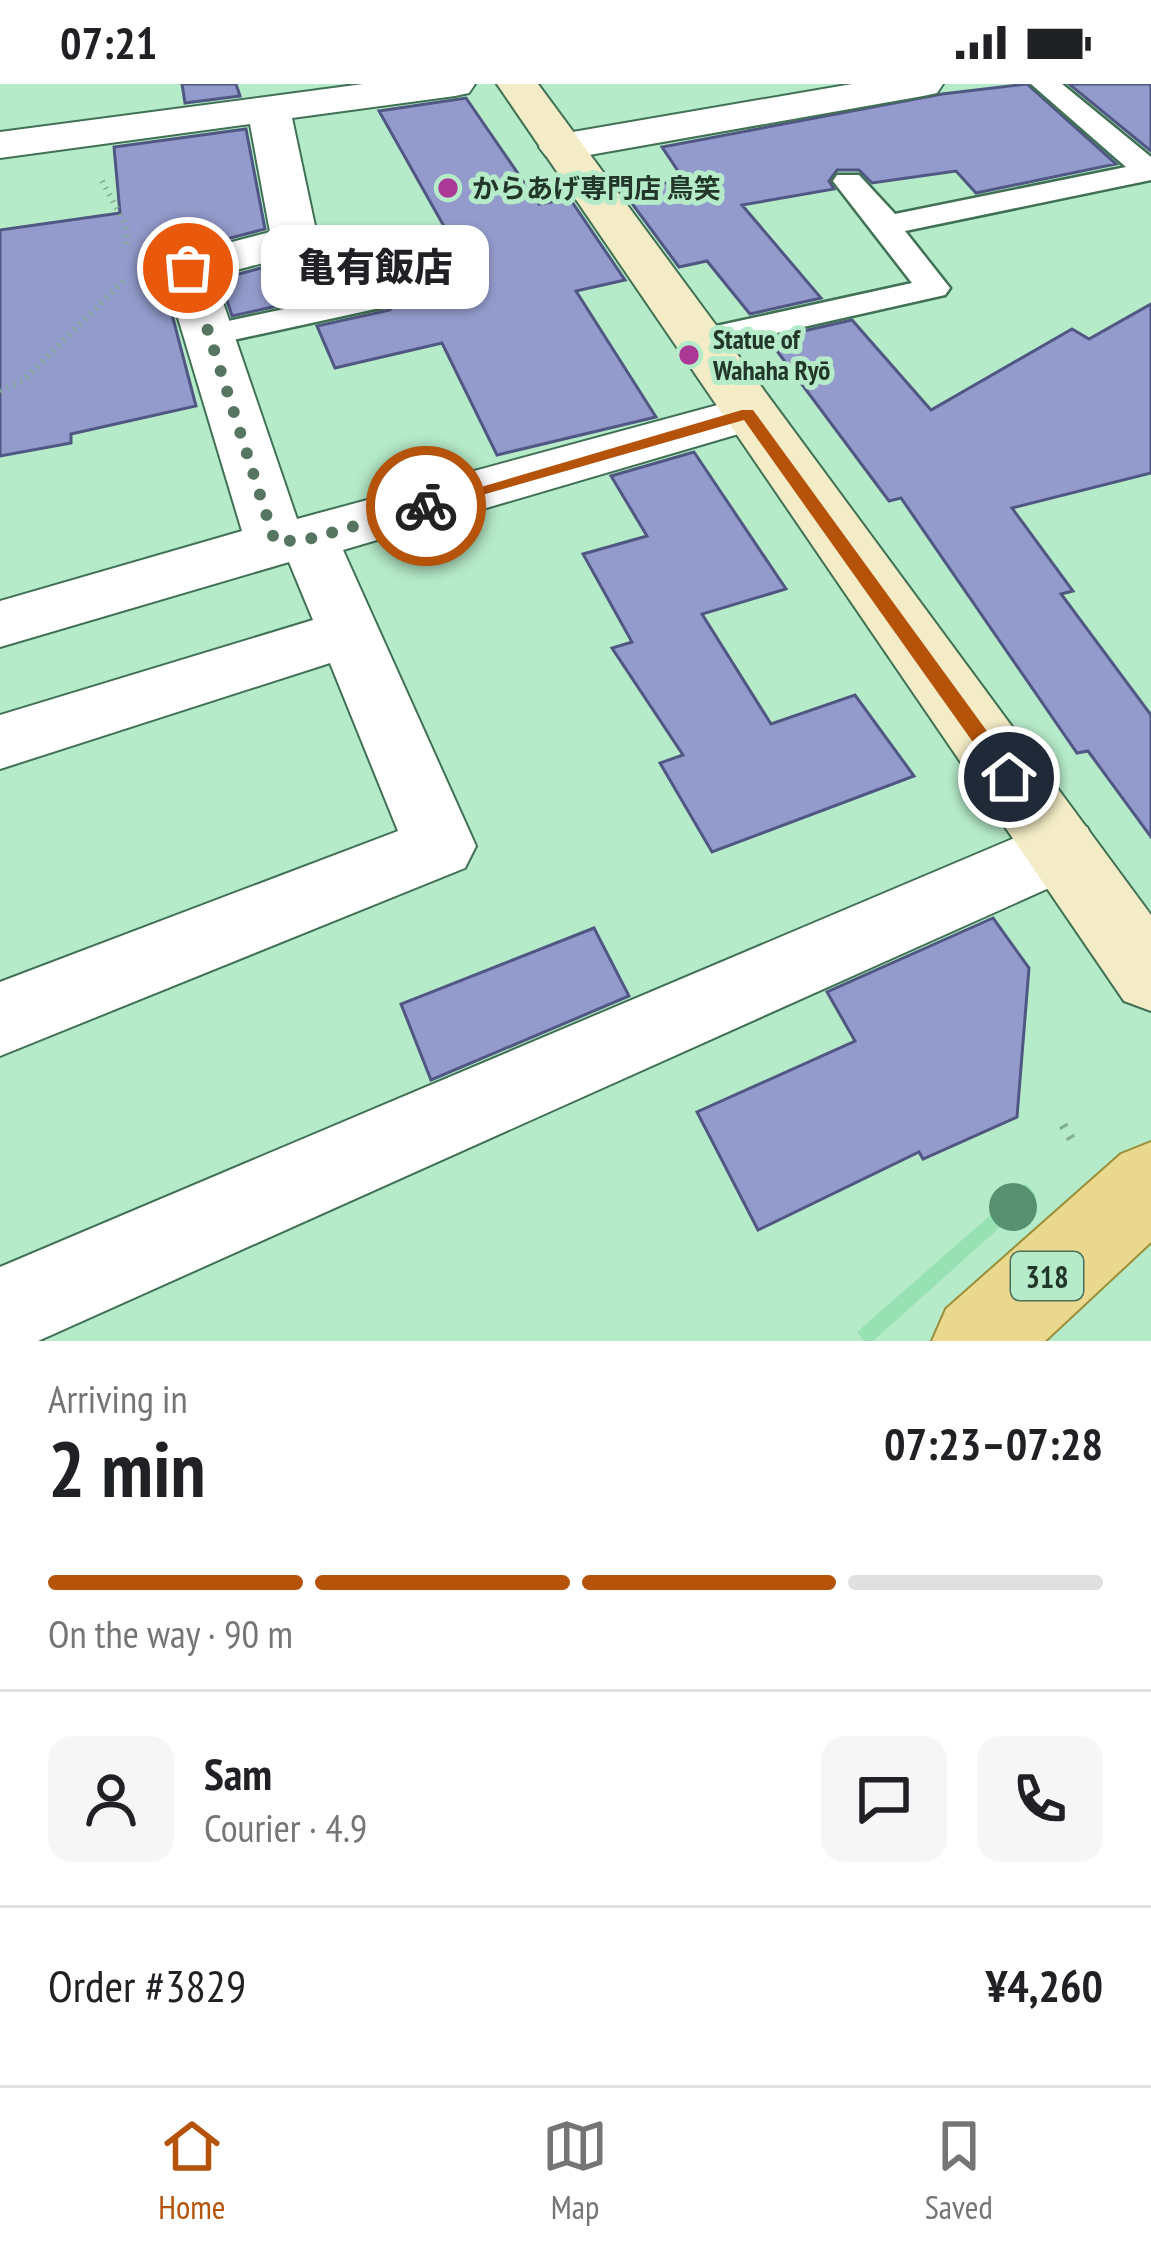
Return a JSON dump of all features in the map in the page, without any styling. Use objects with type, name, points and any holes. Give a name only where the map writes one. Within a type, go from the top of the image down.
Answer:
[{"type":"main road","points":[[517,84],[747,414],[1151,976]]},
{"type":"main road","name":"318","points":[[978,1341],[1151,1184]]},
{"type":"street","points":[[0,146],[455,84]]},
{"type":"street","points":[[561,147],[923,84]]},
{"type":"street","points":[[0,1018],[440,846],[348,634],[292,540],[188,268],[296,241],[269,111]]},
{"type":"street","points":[[0,624],[747,414]]},
{"type":"street","points":[[0,742],[348,634]]},
{"type":"street","points":[[0,1312],[1061,849]]},
{"type":"lane","points":[[887,225],[1149,171],[1045,84]]},
{"type":"lane","points":[[696,340],[933,288],[848,181]]},
{"type":"lane","points":[[210,334],[376,299]]},
{"type":"path","points":[[85,138],[84,148],[126,225],[127,259]]},
{"type":"path","points":[[0,391],[23,380],[128,276]]},
{"type":"green space","points":[[1026,1184],[1036,1195],[873,1341],[864,1341],[857,1332]]},
{"type":"building","points":[[182,84],[236,84],[240,96],[185,103]]},
{"type":"building","points":[[1027,84],[1116,164],[976,193],[956,171],[872,183],[859,170],[837,170],[829,181],[834,189],[742,205],[821,298],[750,314],[707,261],[679,267],[622,190],[684,180],[662,147],[942,94]]},
{"type":"building","points":[[1069,84],[1151,84],[1151,151]]},
{"type":"building","points":[[466,98],[539,204],[570,199],[625,280],[576,291],[656,417],[497,455],[442,343],[335,368],[317,326],[390,310],[398,298],[379,285],[306,300],[299,284],[304,300],[232,316],[220,279],[291,260],[294,268],[450,237],[379,111]]},
{"type":"building","points":[[246,129],[265,229],[169,254],[159,265],[196,406],[71,434],[71,443],[0,456],[0,230],[120,213],[114,147]]},
{"type":"building","points":[[1151,304],[1151,473],[1012,508],[1073,591],[1061,594],[1151,715],[1151,837],[1088,751],[1077,753],[901,498],[889,501],[768,339],[852,320],[931,410],[1072,329],[1089,339]]},
{"type":"building","points":[[694,452],[786,589],[702,614],[771,724],[855,695],[914,776],[712,852],[660,763],[683,755],[612,648],[632,642],[583,554],[647,536],[611,476]]},
{"type":"building","points":[[993,918],[1029,968],[1017,1117],[923,1159],[919,1152],[758,1230],[697,1112],[855,1041],[827,992]]},
{"type":"building","points":[[594,928],[629,996],[431,1080],[401,1004]]},
{"type":"way so far","points":[[188,268],[275,542],[309,539],[426,506]]},
{"type":"place","name":"からあげ専門店 鳥笑","points":[[448,188]]},
{"type":"place","name":"亀有飯店","points":[[188,268]]},
{"type":"place","name":"Statue of Wahaha Ryō","points":[[689,355]]},
{"type":"route","points":[[426,506],[747,414],[1009,777]]}]
